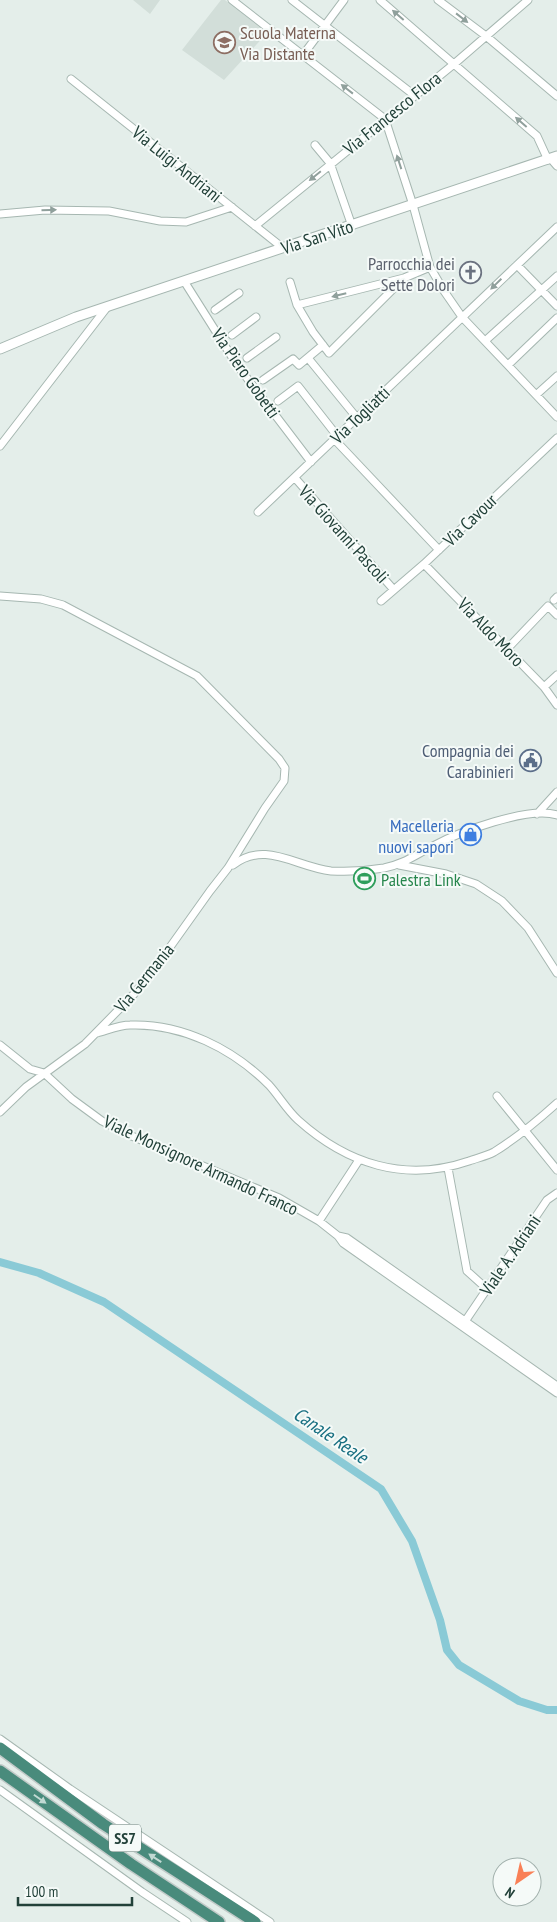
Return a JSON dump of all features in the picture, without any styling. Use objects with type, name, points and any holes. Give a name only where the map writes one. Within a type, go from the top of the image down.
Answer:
[{"type":"highway","name":"SS7","points":[[0,1748],[103,1824],[255,1922]]},
{"type":"highway","name":"SS7","points":[[0,1771],[131,1864],[219,1922]]},
{"type":"street","points":[[232,0],[385,119],[413,204],[430,267],[462,317],[557,417]]},
{"type":"street","points":[[292,0],[414,95]]},
{"type":"street","points":[[303,55],[344,0]]},
{"type":"street","points":[[380,0],[538,136],[553,160]]},
{"type":"street","points":[[438,0],[486,36],[557,96]]},
{"type":"street","name":"Via Francesco Flora","points":[[255,226],[330,163],[454,64],[528,0]]},
{"type":"street","name":"Via Luigi Andriani","points":[[71,79],[283,248]]},
{"type":"street","points":[[315,145],[330,163],[352,226]]},
{"type":"street","name":"Via San Vito","points":[[0,349],[76,317],[108,306],[352,226],[413,204],[553,160]]},
{"type":"street","points":[[0,214],[45,210],[109,211],[160,220],[186,222],[232,207]]},
{"type":"street","name":"Via Togliatti","points":[[258,512],[557,226]]},
{"type":"street","points":[[516,265],[557,306]]},
{"type":"street","points":[[298,306],[404,278],[430,267]]},
{"type":"street","points":[[485,341],[557,276]]},
{"type":"street","points":[[290,282],[298,306],[329,353],[404,278]]},
{"type":"street","name":"Via Piero Gobetti","points":[[184,281],[237,365],[311,462]]},
{"type":"street","points":[[215,310],[239,292]]},
{"type":"street","points":[[0,446],[108,306]]},
{"type":"street","points":[[232,335],[256,317]]},
{"type":"street","points":[[508,365],[557,318]]},
{"type":"street","points":[[247,358],[276,336]]},
{"type":"street","points":[[263,380],[293,359],[299,365],[323,345]]},
{"type":"street","points":[[308,358],[357,418]]},
{"type":"street","points":[[536,395],[557,376]]},
{"type":"street","points":[[278,401],[298,386],[336,438],[439,550]]},
{"type":"street","name":"Via Cavour","points":[[381,601],[424,564],[557,438]]},
{"type":"street","name":"Via Giovanni Pascoli","points":[[294,478],[394,590]]},
{"type":"street","name":"Via Aldo Moro","points":[[424,564],[544,687],[557,705]]},
{"type":"street","name":"Via Germania","points":[[0,596],[41,599],[63,605],[197,676],[279,758],[285,768],[284,781],[228,868],[139,988],[85,1044],[26,1086],[0,1112]]},
{"type":"street","points":[[507,649],[548,606],[557,615]]},
{"type":"street","points":[[544,687],[557,674]]},
{"type":"street","points":[[537,814],[557,792]]},
{"type":"street","points":[[228,868],[244,857],[264,854],[329,870],[361,872],[399,865],[434,845],[474,827],[505,819],[550,812],[557,815]]},
{"type":"street","points":[[399,865],[446,874],[476,884],[502,901],[528,928],[557,973]]},
{"type":"street","points":[[96,1034],[128,1025],[158,1026],[193,1036],[222,1048],[248,1066],[270,1086],[296,1119],[321,1139],[359,1160],[412,1171],[448,1168],[492,1153],[526,1131],[557,1103]]},
{"type":"street","name":"Viale Monsignore Armando Franco","points":[[0,1044],[30,1069],[44,1073],[72,1099],[102,1120],[127,1134],[279,1198],[319,1221],[338,1236],[343,1243],[557,1392]]},
{"type":"street","points":[[497,1096],[557,1170]]},
{"type":"street","points":[[319,1221],[359,1160]]},
{"type":"street","points":[[448,1168],[467,1271],[487,1289]]},
{"type":"street","name":"Viale A. Adriani","points":[[466,1320],[547,1200],[557,1193]]},
{"type":"street","name":"Viale Monsignore Armando Franco","points":[[338,1236],[347,1238],[466,1320],[557,1386]]},
{"type":"street","points":[[0,1739],[70,1789],[270,1922]]},
{"type":"street","points":[[0,1790],[187,1922]]},
{"type":"shaded area","points":[[133,0],[160,0],[150,14]]},
{"type":"shaded area","name":"Scuola Materna Via Distante","points":[[221,0],[225,0],[267,33],[224,80],[182,50]]},
{"type":"waterway","name":"Canale Reale","points":[[0,1262],[39,1273],[104,1302],[381,1489],[412,1541],[440,1620],[447,1650],[459,1665],[519,1701],[547,1710],[557,1710]]},
{"type":"place","name":"Scuola Materna Via Distante","points":[[224,42]]},
{"type":"place","name":"Parrocchia dei Sette Dolori","points":[[471,273]]},
{"type":"place","name":"Compagnia dei Carabinieri","points":[[530,760]]},
{"type":"place","name":"Macelleria nuovi sapori","points":[[470,835]]},
{"type":"place","name":"Palestra Link","points":[[365,879]]}]
